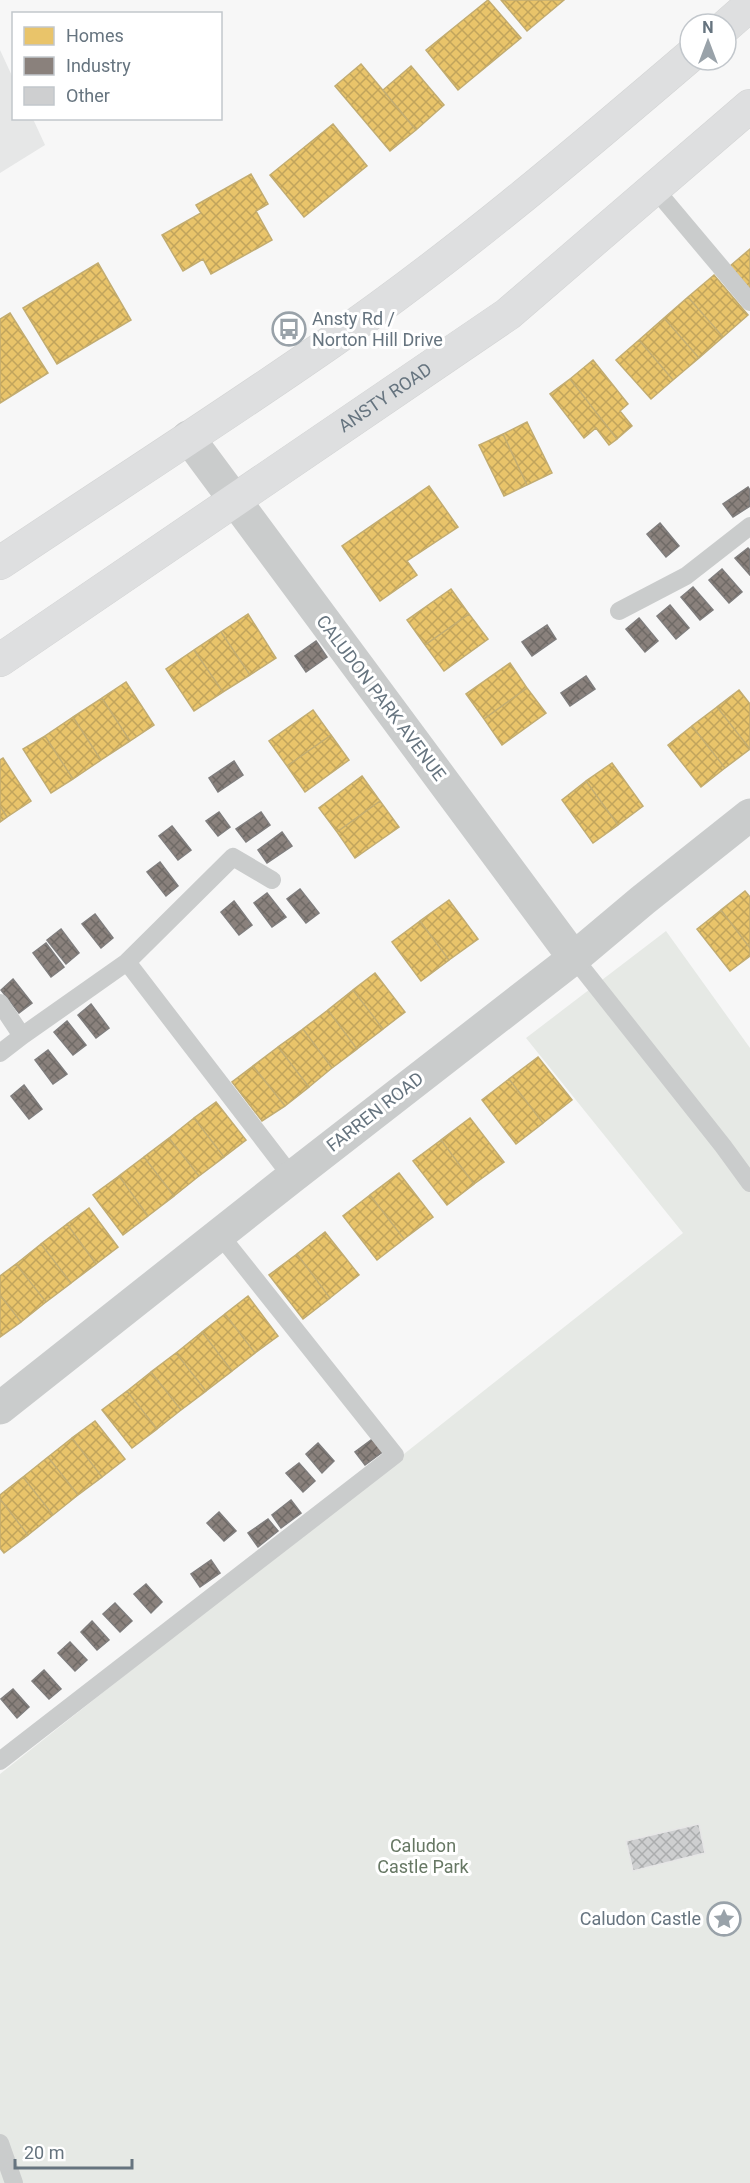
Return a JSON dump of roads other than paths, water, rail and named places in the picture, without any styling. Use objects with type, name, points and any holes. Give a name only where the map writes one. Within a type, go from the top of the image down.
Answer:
[{"type":"highway","points":[[738,16],[750,5]]},
{"type":"highway","points":[[0,563],[329,343],[482,230],[678,66]]},
{"type":"highway","name":"ANSTY ROAD","points":[[0,660],[508,314],[750,106]]},
{"type":"street","name":"CALUDON PARK AVENUE","points":[[188,437],[574,958]]},
{"type":"street","name":"FARREN ROAD","points":[[1,1406],[574,958],[750,815]]},
{"type":"lane","points":[[655,189],[750,302]]},
{"type":"lane","points":[[619,611],[686,576],[750,526]]},
{"type":"lane","points":[[0,1053],[127,962],[233,857],[272,880]]},
{"type":"lane","points":[[574,958],[716,1136],[750,1183]]},
{"type":"lane","points":[[127,962],[292,1177]]},
{"type":"lane","points":[[0,1003],[22,1036]]},
{"type":"lane","points":[[0,1761],[395,1455],[220,1235]]},
{"type":"lane","points":[[0,2143],[14,2183]]},
{"type":"place","name":"Ansty Rd / Norton Hill Drive","points":[[289,329]]},
{"type":"place","name":"Caludon Castle","points":[[724,1919]]},
{"type":"park label","name":"Caludon Castle Park","points":[[423,1856]]}]
